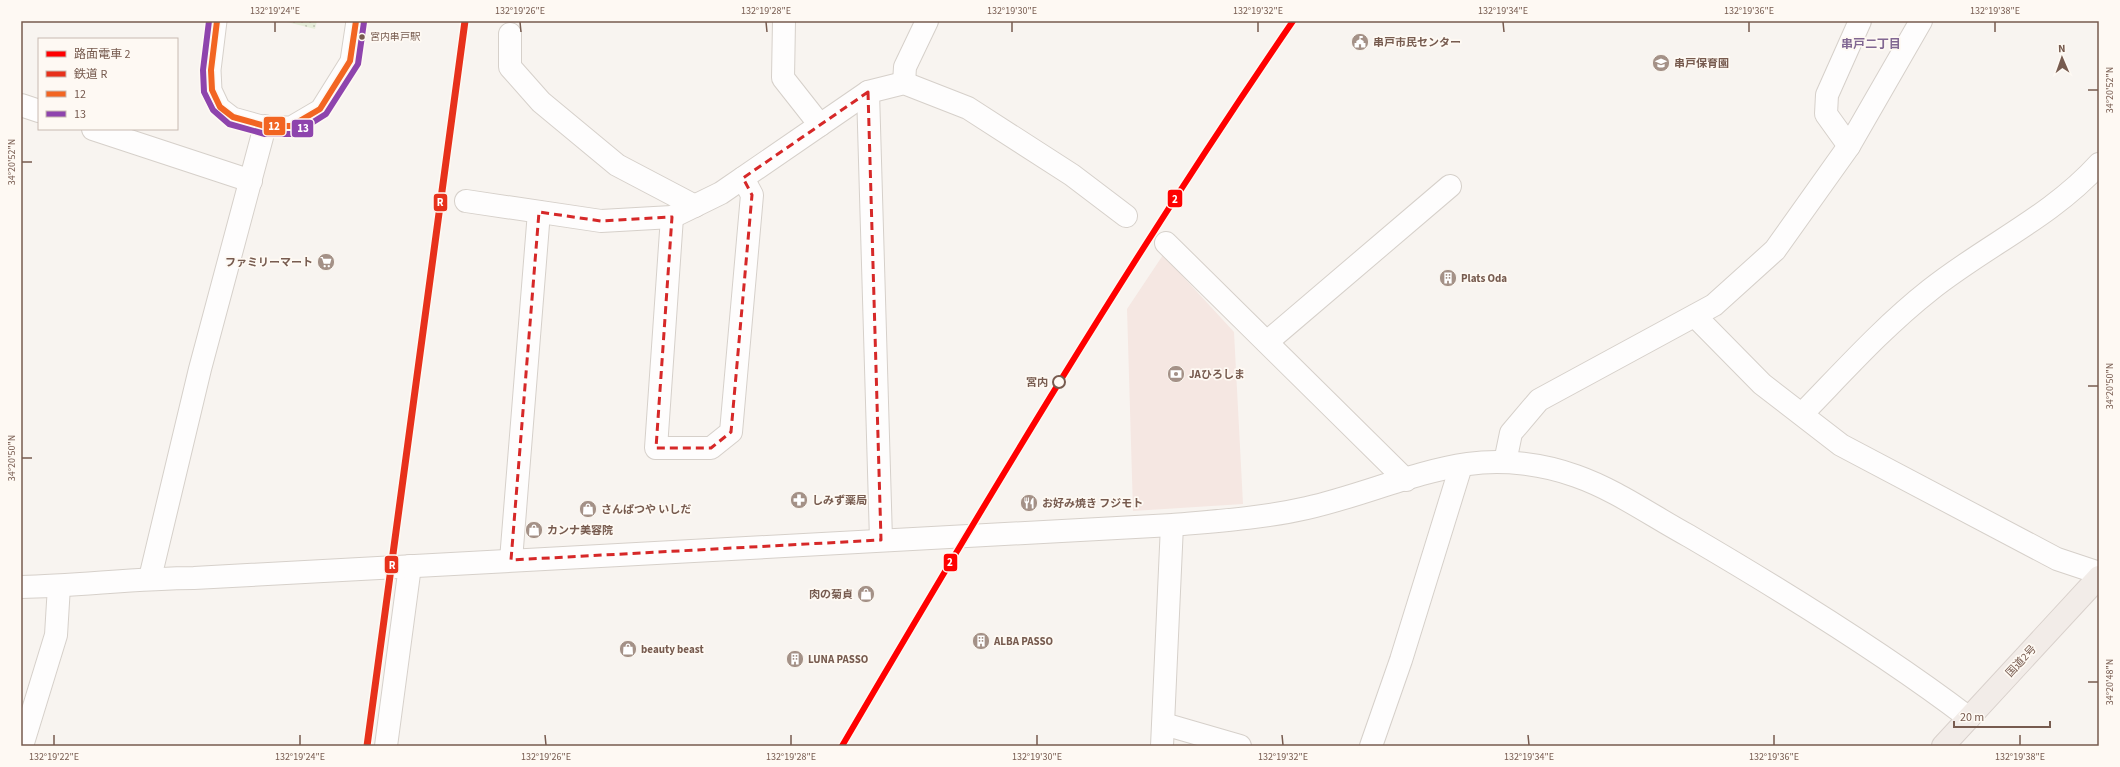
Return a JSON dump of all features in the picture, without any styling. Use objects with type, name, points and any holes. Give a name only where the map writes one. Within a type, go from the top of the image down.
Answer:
[{"type":"highway","name":"国道2号","points":[[1943,746],[2099,577]]},
{"type":"street","points":[[784,21],[782,78],[820,125]]},
{"type":"street","points":[[904,83],[905,67],[927,21]]},
{"type":"street","points":[[1849,146],[1826,114],[1827,95],[1860,21]]},
{"type":"street","points":[[1505,462],[1511,433],[1539,400],[1695,316],[1714,304],[1775,250],[1849,146],[1921,21]]},
{"type":"street","points":[[510,34],[510,67],[541,102],[618,165],[694,206]]},
{"type":"street","points":[[466,201],[601,221],[672,217],[721,193],[868,92],[904,83],[968,108],[1072,175],[1126,216]]},
{"type":"street","points":[[868,92],[881,540]]},
{"type":"street","points":[[21,105],[38,111]]},
{"type":"street","points":[[150,578],[200,369],[265,126]]},
{"type":"street","points":[[96,130],[251,181]]},
{"type":"street","points":[[1802,414],[1909,308],[1931,290],[2035,219],[2080,185],[2099,164]]},
{"type":"street","points":[[672,217],[656,448],[711,448],[731,432],[752,195],[743,178]]},
{"type":"street","points":[[1267,342],[1450,186]]},
{"type":"street","points":[[511,560],[539,212]]},
{"type":"street","points":[[1166,243],[1406,480]]},
{"type":"street","points":[[1695,316],[1762,384],[1848,448],[2057,559],[2099,573]]},
{"type":"street","points":[[21,587],[59,586],[150,578],[194,578],[1172,525],[1245,519],[1307,509],[1406,480],[1461,466],[1505,462],[1548,468],[1577,476],[1611,492],[1730,560],[1855,639],[1914,677],[1968,718]]},
{"type":"street","points":[[1371,746],[1401,660],[1461,466]]},
{"type":"street","points":[[1162,746],[1172,525]]},
{"type":"street","points":[[386,746],[410,566]]},
{"type":"street","points":[[22,746],[56,635],[59,586]]},
{"type":"street","points":[[1164,724],[1240,746]]},
{"type":"lane","points":[[217,21],[212,54],[212,90],[220,107],[233,117],[265,126],[291,126],[320,109],[350,61],[356,21]]},
{"type":"highlighted area","points":[[868,92],[881,540],[511,560],[539,212],[601,221],[672,217],[656,448],[711,448],[731,432],[752,195],[743,178]]},
{"type":"shaded area","points":[[1163,255],[1234,332],[1243,504],[1133,511],[1127,309]]},
{"type":"green space","points":[[283,21],[317,21],[315,29]]},
{"type":"tram line","name":"2","points":[[842,746],[1061,379],[1175,199],[1293,21]]},
{"type":"rail line","name":"R","points":[[367,746],[465,21]]},
{"type":"transit line","name":"13","points":[[209,21],[203,70],[204,92],[213,110],[229,124],[265,134],[294,134],[326,114],[358,64],[364,22]]},
{"type":"transit line","name":"12","points":[[217,21],[211,70],[212,90],[220,107],[233,117],[265,126],[291,126],[320,109],[350,61],[356,21]]},
{"type":"place","name":"宮内串戸駅","points":[[362,37]]},
{"type":"place","name":"串戸市民センター","points":[[1360,42]]},
{"type":"place","name":"串戸保育園","points":[[1661,63]]},
{"type":"place","name":"ファミリーマート","points":[[326,262]]},
{"type":"place","name":"Plats Oda","points":[[1448,278]]},
{"type":"place","name":"JAひろしま","points":[[1176,374]]},
{"type":"place","name":"宮内","points":[[1059,382]]},
{"type":"place","name":"しみず薬局","points":[[799,500]]},
{"type":"place","name":"お好み焼き フジモト","points":[[1029,503]]},
{"type":"place","name":"さんぱつや いしだ","points":[[588,509]]},
{"type":"place","name":"カンナ美容院","points":[[534,530]]},
{"type":"place","name":"肉の菊貞","points":[[866,594]]},
{"type":"place","name":"ALBA PASSO","points":[[981,641]]},
{"type":"place","name":"beauty beast","points":[[628,649]]},
{"type":"place","name":"LUNA PASSO","points":[[795,659]]},
{"type":"district","name":"串戸二丁目","points":[[1871,44]]}]
